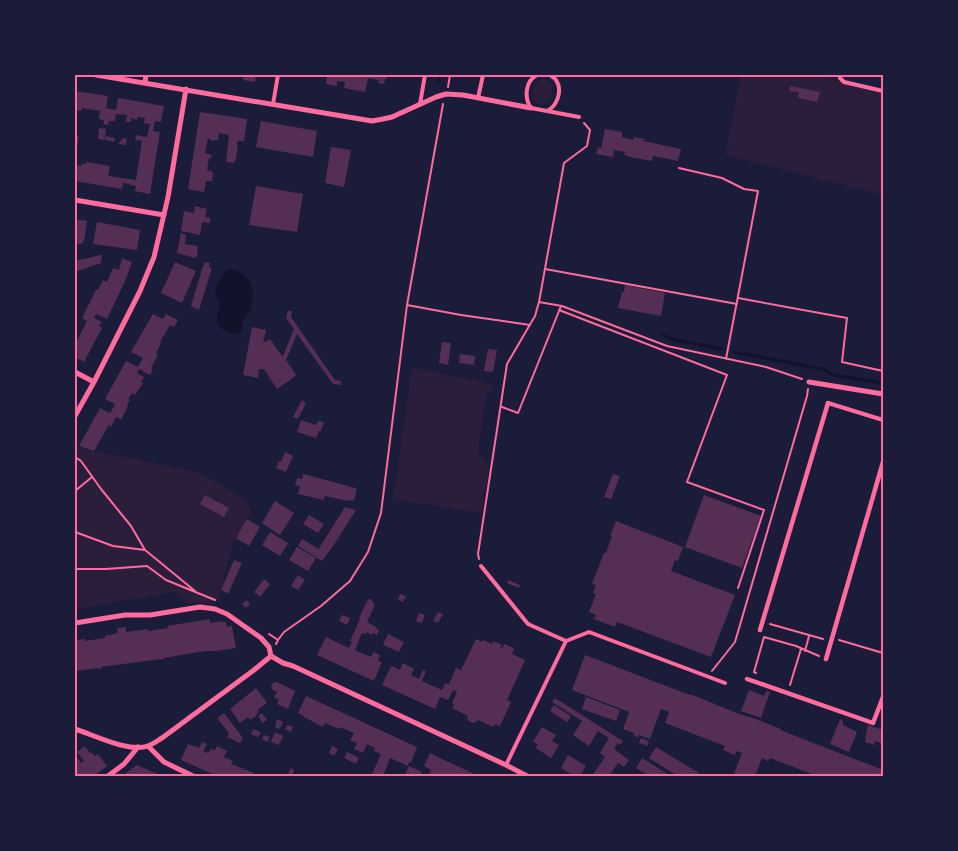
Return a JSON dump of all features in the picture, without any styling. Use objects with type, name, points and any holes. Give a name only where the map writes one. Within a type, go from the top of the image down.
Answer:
[{"type":"street","points":[[96,75],[372,120],[392,117],[446,94],[463,95],[531,108]]},
{"type":"street","points":[[145,84],[146,75]]},
{"type":"street","points":[[75,416],[140,291],[154,257],[168,197],[186,89]]},
{"type":"street","points":[[75,200],[164,215]]},
{"type":"street","points":[[75,372],[94,382]]},
{"type":"street","points":[[809,382],[883,394]]},
{"type":"street","points":[[760,630],[828,403]]},
{"type":"street","points":[[826,659],[883,462]]},
{"type":"street","points":[[75,622],[124,615],[150,615],[200,607],[215,608],[227,614],[261,638],[269,647],[271,656],[283,663],[527,776]]},
{"type":"street","points":[[75,729],[128,747],[148,746],[162,738],[271,656]]},
{"type":"street","points":[[747,679],[873,723],[883,698]]},
{"type":"street","points":[[148,746],[164,762],[193,776]]},
{"type":"street","points":[[108,776],[124,764],[138,748]]},
{"type":"lane","points":[[273,104],[278,75]]},
{"type":"lane","points":[[420,104],[425,75]]},
{"type":"lane","points":[[478,98],[483,75]]},
{"type":"lane","points":[[548,111],[552,109],[557,100],[559,91],[557,80],[550,75]]},
{"type":"lane","points":[[840,75],[844,82],[883,91]]},
{"type":"lane","points":[[534,76],[528,86],[526,95],[528,105],[531,108],[579,117]]},
{"type":"lane","points":[[828,403],[883,420]]},
{"type":"lane","points":[[481,566],[528,624],[566,641]]},
{"type":"lane","points":[[506,765],[566,641],[589,632],[725,682]]},
{"type":"path","points":[[271,656],[284,632],[321,606],[350,581],[368,552],[381,513],[407,304],[441,110],[450,75]]},
{"type":"path","points":[[481,566],[478,554],[508,364],[530,325],[539,302],[564,163],[587,146],[590,130],[579,117]]},
{"type":"path","points":[[679,168],[722,178],[744,189],[758,191],[726,359]]},
{"type":"path","points":[[545,269],[737,304]]},
{"type":"path","points":[[738,298],[846,318],[842,362],[883,371]]},
{"type":"path","points":[[539,302],[561,306],[667,346],[766,367],[785,372],[809,382],[807,396],[735,642],[708,676]]},
{"type":"path","points":[[407,304],[461,315],[530,325]]},
{"type":"path","points":[[501,407],[518,413],[561,306]]},
{"type":"path","points":[[559,310],[727,375],[687,482],[764,510],[738,588]]},
{"type":"path","points":[[75,457],[81,461],[131,526],[145,550],[197,593]]},
{"type":"path","points":[[75,491],[92,477]]},
{"type":"path","points":[[75,532],[113,546],[145,550]]},
{"type":"path","points":[[75,569],[147,566],[166,580],[214,600]]},
{"type":"path","points":[[763,622],[810,636],[883,653]]},
{"type":"path","points":[[262,630],[278,640]]},
{"type":"path","points":[[805,651],[810,636]]},
{"type":"path","points":[[763,676],[754,672],[764,637],[796,646],[826,659]]},
{"type":"path","points":[[788,693],[801,649]]},
{"type":"shaded area","points":[[741,75],[828,75],[827,78],[883,93],[883,195],[725,155]]},
{"type":"shaded area","points":[[541,79],[548,81],[552,85],[551,96],[544,104],[539,104],[535,101],[533,92]]},
{"type":"shaded area","points":[[228,269],[242,273],[247,278],[253,295],[250,310],[242,324],[242,332],[238,334],[221,328],[217,319],[220,303],[216,295],[216,289],[221,277]]},
{"type":"shaded area","points":[[412,367],[495,385],[486,397],[478,451],[489,469],[481,513],[393,499]]},
{"type":"shaded area","points":[[75,448],[201,473],[245,499],[252,512],[233,543],[219,597],[214,604],[188,603],[174,592],[75,609]]},
{"type":"building","points":[[244,75],[256,75],[255,82],[243,80]]},
{"type":"building","points":[[327,75],[387,76],[384,84],[378,83],[379,80],[368,78],[365,92],[344,88],[345,82],[337,81],[337,86],[326,84]]},
{"type":"building","points":[[790,86],[820,92],[817,102],[798,98],[799,92],[789,91]]},
{"type":"building","points":[[75,91],[108,96],[106,108],[116,110],[118,98],[164,106],[161,122],[155,121],[153,131],[160,132],[150,194],[135,191],[136,186],[130,184],[123,183],[122,189],[75,181],[75,165],[81,166],[81,164],[86,164],[86,162],[110,166],[108,176],[136,180],[142,141],[135,140],[136,135],[147,137],[150,124],[144,123],[145,118],[138,117],[137,120],[131,118],[131,122],[126,122],[127,115],[116,114],[115,121],[109,121],[108,125],[103,124],[104,120],[99,119],[100,111],[82,108],[81,111],[75,110]]},
{"type":"building","points":[[200,112],[247,119],[244,141],[237,141],[238,145],[234,163],[226,162],[229,135],[219,133],[218,140],[214,141],[208,138],[205,153],[212,155],[211,159],[209,158],[207,170],[213,172],[212,181],[206,181],[204,192],[188,189]]},
{"type":"building","points":[[261,121],[317,131],[313,157],[256,147]]},
{"type":"building","points":[[99,128],[106,129],[105,140],[98,139]]},
{"type":"building","points":[[605,129],[622,132],[622,137],[633,140],[634,137],[644,139],[643,141],[681,149],[678,161],[653,156],[652,161],[630,157],[624,155],[625,152],[614,150],[613,157],[596,154],[598,147],[601,148]]},
{"type":"building","points":[[75,131],[79,137],[77,146],[75,145]]},
{"type":"building","points":[[106,136],[115,138],[114,142],[106,140]]},
{"type":"building","points":[[123,138],[127,139],[126,145],[118,144]]},
{"type":"building","points":[[331,147],[351,150],[344,187],[325,183]]},
{"type":"building","points":[[256,186],[303,194],[297,232],[249,225]]},
{"type":"building","points":[[195,206],[207,209],[205,217],[210,218],[210,223],[202,222],[200,235],[181,231],[184,211],[194,213]]},
{"type":"building","points":[[75,219],[87,221],[83,243],[80,244],[75,243]]},
{"type":"building","points":[[97,222],[140,230],[137,250],[93,244]]},
{"type":"building","points":[[181,233],[186,235],[185,244],[198,246],[198,255],[195,258],[177,253]]},
{"type":"building","points":[[102,255],[101,263],[75,272],[75,260]]},
{"type":"building","points":[[122,258],[132,262],[126,279],[107,319],[96,314],[94,318],[102,322],[99,326],[102,328],[84,362],[75,357],[75,340],[77,341],[87,321],[82,318],[103,280],[107,282],[113,268],[119,270]]},
{"type":"building","points":[[175,262],[196,271],[182,303],[161,293]]},
{"type":"building","points":[[205,262],[210,263],[209,267],[212,268],[199,310],[191,306]]},
{"type":"building","points":[[625,285],[665,293],[661,316],[618,308]]},
{"type":"building","points":[[288,311],[292,311],[291,317],[335,380],[341,381],[341,385],[333,384],[297,334],[286,360],[296,375],[293,378],[277,389],[264,369],[259,369],[258,378],[243,375],[252,327],[266,330],[263,343],[270,339],[283,356],[294,329],[286,318]]},
{"type":"building","points":[[153,314],[163,319],[166,314],[178,320],[174,327],[170,325],[160,342],[156,353],[158,355],[151,368],[153,369],[150,375],[139,369],[137,373],[144,377],[141,382],[143,383],[135,395],[132,393],[128,399],[130,400],[128,406],[121,420],[116,417],[111,427],[109,425],[94,451],[79,446],[100,408],[110,413],[113,408],[115,404],[105,399],[126,361],[138,367],[143,358],[131,352]]},
{"type":"building","points":[[442,342],[451,343],[448,365],[439,363]]},
{"type":"building","points":[[488,349],[497,350],[493,372],[484,371]]},
{"type":"building","points":[[460,354],[475,356],[474,365],[459,363]]},
{"type":"building","points":[[302,400],[306,403],[298,419],[293,417]]},
{"type":"building","points":[[301,420],[316,425],[318,421],[324,422],[316,438],[297,432]]},
{"type":"building","points":[[285,452],[293,456],[286,472],[276,468]]},
{"type":"building","points":[[303,474],[357,489],[354,501],[325,496],[324,500],[298,494],[300,486],[295,485],[297,478],[302,479]]},
{"type":"building","points":[[613,474],[620,476],[611,499],[604,497]]},
{"type":"building","points":[[205,495],[229,508],[224,517],[200,504]]},
{"type":"building","points":[[704,495],[761,516],[742,568],[685,547]]},
{"type":"building","points":[[275,501],[294,513],[280,535],[262,523]]},
{"type":"building","points":[[345,507],[356,510],[322,561],[298,546],[302,539],[318,550]]},
{"type":"building","points":[[309,515],[324,524],[318,533],[303,524]]},
{"type":"building","points":[[247,519],[260,527],[249,546],[236,538]]},
{"type":"building","points":[[616,521],[683,547],[678,561],[675,560],[671,571],[735,595],[711,657],[617,622],[615,627],[594,619],[596,615],[589,612],[596,594],[593,593],[596,585],[592,584],[604,553],[606,553]]},
{"type":"building","points":[[270,532],[288,543],[280,556],[262,545]]},
{"type":"building","points":[[297,547],[316,558],[308,571],[289,560]]},
{"type":"building","points":[[234,560],[242,563],[228,594],[221,590]]},
{"type":"building","points":[[298,575],[305,580],[298,590],[291,586]]},
{"type":"building","points":[[264,579],[270,584],[260,597],[254,592]]},
{"type":"building","points":[[508,580],[520,585],[519,588],[507,583]]},
{"type":"building","points":[[400,594],[406,596],[403,602],[398,599]]},
{"type":"building","points":[[370,598],[375,605],[367,622],[379,630],[377,635],[367,632],[366,634],[362,633],[355,650],[371,657],[374,652],[380,655],[378,661],[382,662],[374,681],[317,655],[326,637],[349,648],[359,618]]},
{"type":"building","points":[[247,600],[250,604],[246,608],[242,604]]},
{"type":"building","points":[[438,612],[443,614],[438,623],[433,621]]},
{"type":"building","points":[[419,613],[425,615],[422,623],[416,621]]},
{"type":"building","points":[[342,615],[350,618],[347,625],[339,621]]},
{"type":"building","points":[[210,619],[210,623],[221,621],[226,622],[227,627],[232,626],[236,648],[101,667],[101,669],[75,671],[75,640],[85,639],[85,641],[105,638],[105,636],[118,633],[117,628],[126,627],[126,632],[147,629],[148,631]]},
{"type":"building","points":[[388,634],[404,642],[399,652],[383,645]]},
{"type":"building","points":[[476,639],[492,644],[493,641],[502,645],[500,648],[502,649],[504,644],[514,648],[512,654],[525,660],[507,700],[511,702],[500,726],[495,724],[493,727],[478,720],[474,723],[470,722],[467,719],[468,716],[452,708],[457,692],[453,690],[448,700],[440,697],[435,709],[382,685],[391,666],[400,670],[403,663],[414,669],[411,675],[419,679],[423,670],[426,671],[422,681],[442,690],[445,683],[449,684],[456,668],[461,670]]},
{"type":"building","points":[[585,655],[756,719],[883,770],[883,776],[817,776],[770,758],[768,761],[762,758],[755,776],[733,776],[742,753],[736,751],[735,755],[723,750],[725,746],[665,723],[669,712],[661,709],[650,739],[639,735],[638,738],[633,735],[634,733],[623,729],[629,712],[572,690]]},
{"type":"building","points":[[277,682],[295,691],[288,709],[277,704],[279,700],[274,697],[277,692],[271,687],[273,683]]},
{"type":"building","points":[[256,688],[267,703],[257,710],[259,712],[256,716],[250,720],[248,717],[240,723],[230,709]]},
{"type":"building","points":[[749,690],[764,696],[766,691],[770,692],[761,718],[741,711]]},
{"type":"building","points":[[306,696],[417,747],[411,763],[409,762],[408,766],[390,758],[383,776],[371,776],[381,754],[374,751],[375,748],[367,744],[363,753],[354,749],[357,743],[350,740],[354,733],[325,723],[323,727],[298,713]]},
{"type":"building","points":[[586,697],[620,710],[616,721],[582,709]]},
{"type":"building","points":[[555,698],[623,741],[620,745],[618,743],[614,749],[629,760],[624,767],[618,763],[609,776],[592,776],[605,757],[600,753],[609,738],[598,731],[589,746],[573,735],[582,721],[552,702]]},
{"type":"building","points":[[554,705],[571,716],[567,722],[550,711]]},
{"type":"building","points":[[224,713],[243,738],[240,743],[227,737],[229,733],[217,718]]},
{"type":"building","points":[[262,713],[267,720],[262,723],[258,716]]},
{"type":"building","points":[[277,719],[283,722],[279,729],[275,727]]},
{"type":"building","points":[[840,719],[843,721],[843,725],[857,732],[849,752],[830,744]]},
{"type":"building","points":[[287,725],[293,727],[291,732],[285,729]]},
{"type":"building","points":[[868,725],[883,730],[883,744],[875,741],[874,745],[865,742]]},
{"type":"building","points":[[542,727],[556,735],[552,741],[559,745],[551,758],[536,748],[538,744],[533,742]]},
{"type":"building","points":[[253,729],[261,732],[258,737],[251,734]]},
{"type":"building","points":[[275,732],[283,736],[279,745],[271,742]]},
{"type":"building","points":[[264,735],[270,737],[267,742],[262,739]]},
{"type":"building","points":[[641,738],[649,741],[647,746],[639,743]]},
{"type":"building","points":[[202,742],[207,744],[203,751],[208,753],[211,749],[215,750],[217,746],[227,751],[224,757],[233,761],[231,764],[257,776],[217,776],[181,760],[188,744],[199,748]]},
{"type":"building","points":[[85,746],[90,753],[95,756],[98,754],[107,766],[94,776],[75,776],[75,758],[77,757],[81,763],[84,761],[77,752]]},
{"type":"building","points":[[332,746],[338,749],[334,756],[329,753]]},
{"type":"building","points":[[656,747],[699,773],[697,776],[678,776],[649,758]]},
{"type":"building","points":[[347,752],[359,758],[356,764],[344,758]]},
{"type":"building","points":[[430,753],[479,776],[428,776],[431,770],[424,766]]},
{"type":"building","points":[[568,755],[586,766],[580,776],[569,776],[571,774],[561,768]]},
{"type":"building","points":[[642,758],[666,773],[664,776],[649,776],[636,768]]},
{"type":"building","points":[[137,765],[162,776],[122,776]]},
{"type":"building","points":[[409,766],[422,772],[420,776],[404,776]]},
{"type":"building","points":[[291,768],[294,770],[292,776],[287,776]]},
{"type":"waterway","points":[[439,81],[440,75]]},
{"type":"waterway","points":[[661,334],[671,339],[722,349]]},
{"type":"waterway","points":[[734,352],[823,369],[833,375],[883,383]]}]
